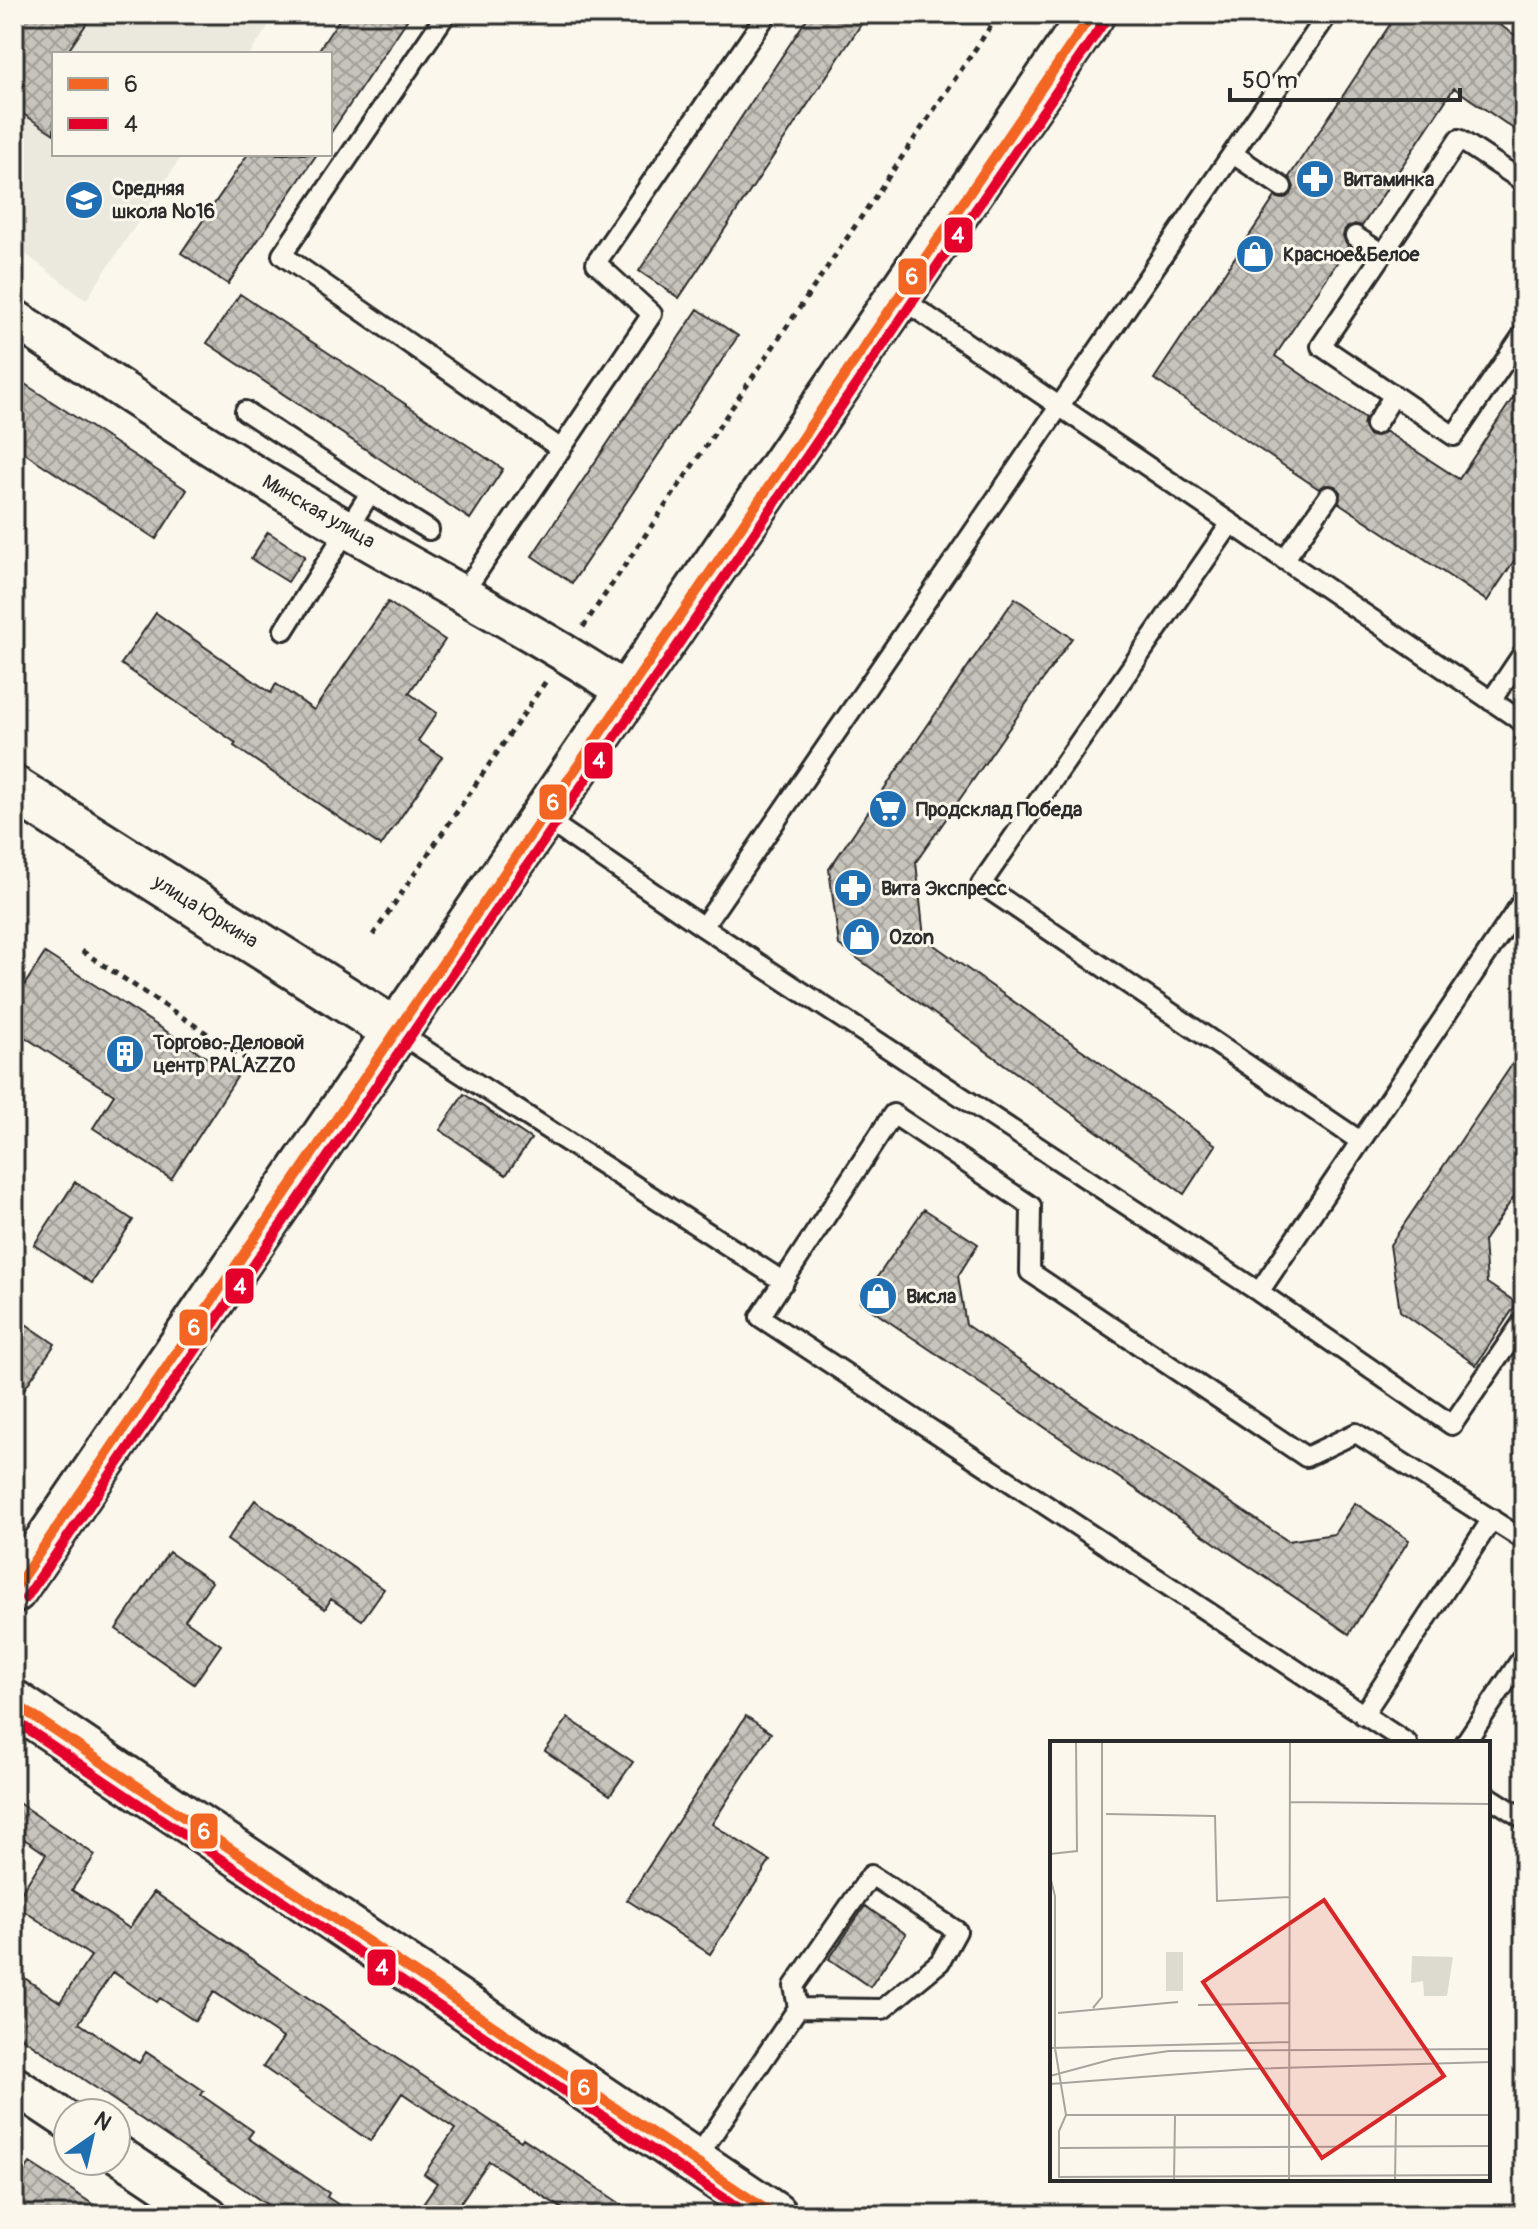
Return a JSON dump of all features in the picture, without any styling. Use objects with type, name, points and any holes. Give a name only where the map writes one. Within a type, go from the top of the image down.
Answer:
[{"type":"main road","points":[[14,1590],[1092,14]]},
{"type":"main road","name":"улица Юркина","points":[[14,789],[397,1032]]},
{"type":"main road","points":[[14,1703],[774,2215]]},
{"type":"street","name":"Минская улица","points":[[14,318],[178,427],[347,529],[566,652],[629,694]]},
{"type":"street","points":[[14,2085],[52,2110]]},
{"type":"street","points":[[132,2164],[209,2215]]},
{"type":"lane","points":[[446,14],[282,255],[561,449]]},
{"type":"lane","points":[[463,593],[652,314],[596,263],[767,14]]},
{"type":"lane","points":[[703,927],[1328,14]]},
{"type":"lane","points":[[1524,182],[1459,139],[1321,346],[1454,436],[1518,355],[1524,333]]},
{"type":"lane","points":[[1233,154],[1282,187]]},
{"type":"lane","points":[[1355,236],[1383,254]]},
{"type":"lane","points":[[899,297],[1524,723]]},
{"type":"lane","points":[[1375,425],[1394,395]]},
{"type":"lane","points":[[245,411],[429,530]]},
{"type":"lane","points":[[284,630],[370,493]]},
{"type":"lane","points":[[1284,560],[1329,496]]},
{"type":"lane","points":[[1231,523],[981,884],[1360,1141]]},
{"type":"lane","points":[[1491,701],[1524,652]]},
{"type":"lane","points":[[544,818],[703,927],[1259,1292],[1452,1425],[1524,1320]]},
{"type":"lane","points":[[1259,1292],[1524,899]]},
{"type":"lane","points":[[397,1032],[784,1282]]},
{"type":"lane","points":[[1404,1741],[760,1317],[893,1114],[1031,1206],[1030,1272],[1306,1457],[1356,1433],[1524,1540]]},
{"type":"lane","points":[[1363,1715],[1492,1519]]},
{"type":"lane","points":[[1466,1741],[1524,1655]]},
{"type":"lane","points":[[1490,1797],[1524,1819]]},
{"type":"lane","points":[[694,2162],[798,2008],[794,1986],[871,1875],[957,1931],[940,1962],[883,2009],[798,2008]]},
{"type":"path","points":[[373,935],[999,14]]},
{"type":"path","points":[[82,951],[270,1075]]},
{"type":"shaded area","name":"Средняя школа №16","points":[[14,14],[276,14],[251,52],[52,52],[52,156],[182,156],[86,300],[14,245]]},
{"type":"building","points":[[14,14],[93,14],[67,52],[52,52],[52,133],[14,108]]},
{"type":"building","points":[[343,14],[411,14],[332,131],[332,52],[317,52]]},
{"type":"building","points":[[810,14],[868,14],[679,298],[639,271]]},
{"type":"building","points":[[1397,14],[1483,14],[1524,41],[1524,136],[1454,88],[1362,226],[1355,224],[1345,229],[1343,236],[1348,246],[1275,356],[1365,418],[1363,425],[1368,435],[1375,437],[1385,431],[1459,479],[1524,381],[1524,546],[1487,601],[1339,503],[1340,492],[1335,486],[1325,485],[1319,489],[1154,379],[1275,197],[1282,199],[1291,194],[1294,187],[1289,177]]},
{"type":"building","points":[[247,156],[316,156],[228,284],[181,253]]},
{"type":"building","points":[[240,294],[503,469],[470,519],[207,343]]},
{"type":"building","points":[[698,309],[738,336],[572,583],[532,556]]},
{"type":"building","points":[[14,377],[187,490],[156,539],[14,446]]},
{"type":"building","points":[[268,532],[305,556],[288,582],[251,559]]},
{"type":"building","points":[[1015,598],[1072,638],[916,862],[924,938],[1216,1145],[1184,1194],[839,945],[829,869]]},
{"type":"building","points":[[388,602],[445,640],[409,693],[437,713],[418,741],[442,757],[381,846],[121,664],[156,613],[271,693],[276,684],[314,710]]},
{"type":"building","name":"Торгово-Деловой центр PALAZZO","points":[[45,953],[237,1077],[171,1179],[93,1128],[114,1095],[14,1030],[14,1001]]},
{"type":"building","points":[[1524,1047],[1524,1182],[1484,1241],[1487,1283],[1517,1303],[1476,1365],[1400,1311],[1390,1245]]},
{"type":"building","points":[[464,1094],[531,1139],[506,1175],[440,1130]]},
{"type":"building","points":[[75,1182],[133,1220],[92,1283],[34,1245]]},
{"type":"building","points":[[924,1209],[978,1244],[958,1276],[966,1325],[1288,1541],[1334,1534],[1355,1503],[1409,1540],[1349,1634],[860,1302]]},
{"type":"building","points":[[14,1316],[55,1344],[14,1404]]},
{"type":"building","points":[[255,1500],[384,1589],[362,1620],[331,1599],[325,1609],[227,1540]]},
{"type":"building","points":[[169,1552],[212,1582],[185,1620],[221,1645],[194,1684],[116,1629]]},
{"type":"building","points":[[746,1716],[771,1733],[712,1824],[770,1861],[710,1954],[627,1900]]},
{"type":"building","points":[[568,1718],[633,1762],[610,1795],[545,1751]]},
{"type":"building","points":[[14,1800],[95,1855],[72,1890],[129,1928],[154,1892],[390,2054],[637,2215],[572,2215],[489,2161],[452,2215],[415,2215],[437,2183],[424,2174],[455,2129],[402,2093],[370,2141],[263,2067],[283,2038],[214,1992],[195,2021],[160,1998],[157,2002],[113,1972],[79,2023],[139,2063],[146,2052],[204,2091],[201,2095],[253,2131],[248,2138],[329,2193],[327,2197],[354,2215],[282,2215],[132,2113],[132,2097],[109,2097],[14,2032],[14,1971],[60,2002],[91,1956],[14,1904],[46,1854],[14,1832]]},
{"type":"building","points":[[865,1906],[906,1934],[870,1987],[829,1959]]},
{"type":"building","points":[[30,2163],[109,2215],[14,2215],[14,2186]]},
{"type":"transit line","name":"6","points":[[14,1590],[1092,14]]},
{"type":"transit line","name":"4","points":[[26,1598],[1104,22]]},
{"type":"transit line","name":"6","points":[[14,1703],[774,2215]]},
{"type":"transit line","name":"4","points":[[14,1720],[749,2215]]},
{"type":"place","name":"Витаминка","points":[[1315,179]]},
{"type":"place","name":"Средняя школа №16","points":[[84,200]]},
{"type":"place","name":"Красное&Белое","points":[[1255,254]]},
{"type":"place","name":"Продсклад Победа","points":[[888,809]]},
{"type":"place","name":"Вита Экспресс","points":[[853,888]]},
{"type":"place","name":"Ozon","points":[[861,937]]},
{"type":"place","name":"Торгово-Деловой центр PALAZZO","points":[[125,1054]]},
{"type":"place","name":"Висла","points":[[878,1296]]}]
